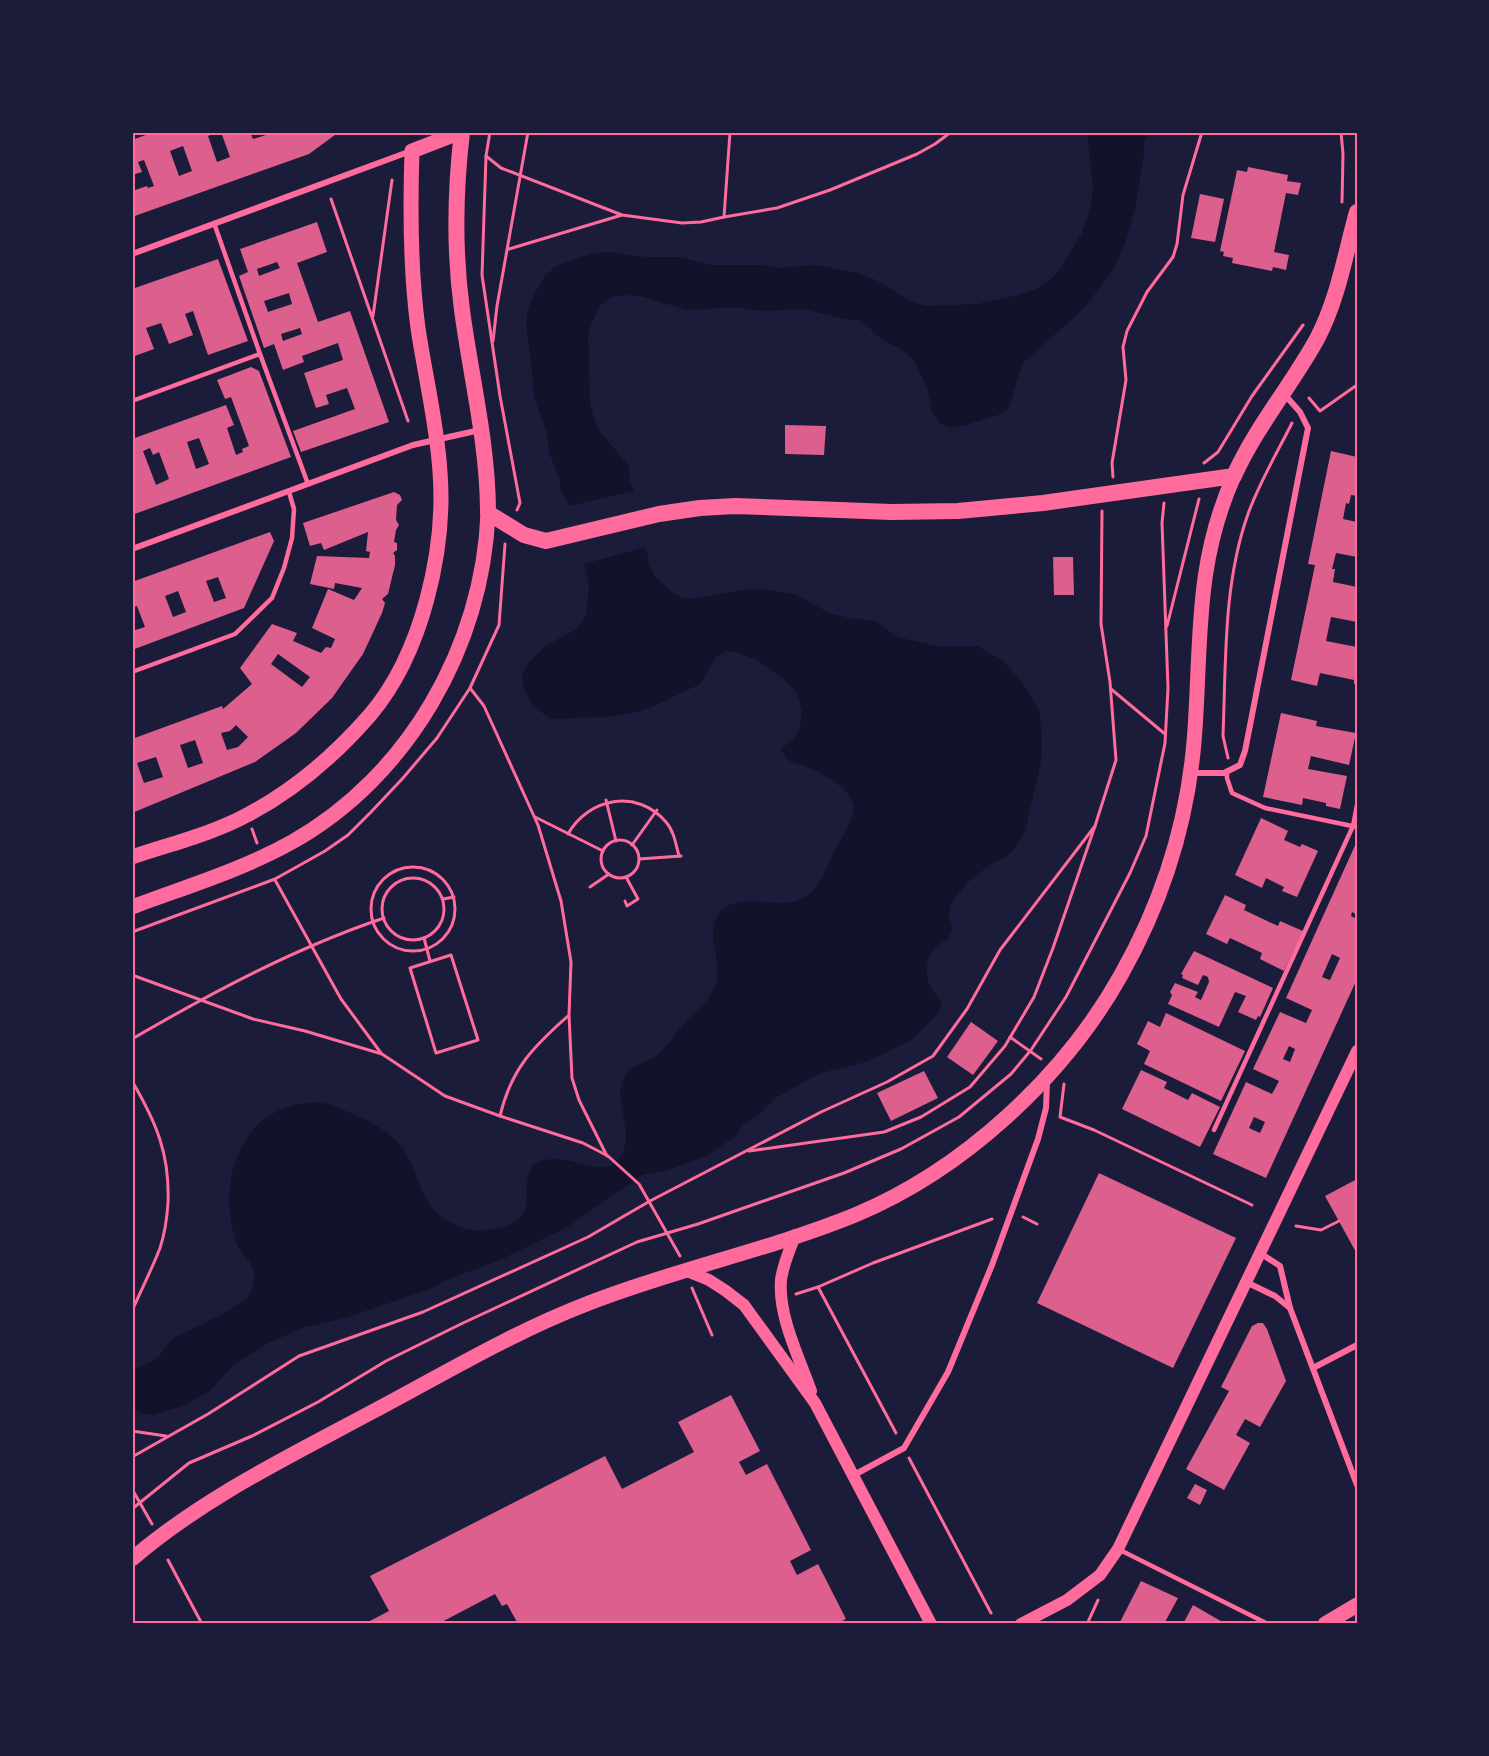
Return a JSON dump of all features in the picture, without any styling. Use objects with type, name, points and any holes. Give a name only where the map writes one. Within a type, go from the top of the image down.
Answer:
[{"type":"highway","points":[[461,132],[457,255],[462,308],[482,430],[488,513],[528,537],[546,541],[659,514],[714,507],[891,512],[958,511],[1004,508],[1234,476],[1259,428],[1308,354],[1323,326],[1353,244],[1357,213]]},
{"type":"main road","points":[[132,857],[212,829],[254,811],[296,783],[325,760],[371,714],[409,651],[437,556],[442,513],[437,439],[418,328],[412,270],[410,213],[412,151],[461,132]]},
{"type":"main road","points":[[132,1559],[173,1527],[246,1480],[519,1335],[591,1302],[684,1265],[795,1235],[873,1207],[927,1176],[993,1128],[1047,1075],[1100,1009],[1121,976],[1156,901],[1169,866],[1181,822],[1195,733],[1199,622],[1204,576],[1220,513],[1234,476]]},
{"type":"main road","points":[[132,907],[239,867],[279,849],[336,813],[384,767],[410,736],[433,702],[460,645],[481,579],[488,513]]},
{"type":"main road","points":[[1021,1624],[1067,1599],[1100,1575],[1118,1549],[1357,1051]]},
{"type":"main road","points":[[795,1235],[783,1271],[782,1295],[788,1326],[815,1403]]},
{"type":"main road","points":[[684,1265],[744,1305],[815,1403],[931,1624]]},
{"type":"main road","points":[[1325,1624],[1357,1605]]},
{"type":"street","points":[[132,254],[412,151]]},
{"type":"street","points":[[1190,773],[1227,771],[1240,765],[1245,751],[1308,428],[1300,412],[1282,393]]},
{"type":"street","points":[[132,549],[413,445],[482,430]]},
{"type":"street","points":[[854,1475],[904,1448],[948,1371],[992,1265],[1038,1140],[1046,1108],[1047,1075]]},
{"type":"street","points":[[1260,1254],[1280,1266],[1290,1308],[1357,1485]]},
{"type":"street","points":[[1246,1282],[1275,1296],[1290,1308]]},
{"type":"street","points":[[1313,1368],[1357,1345]]},
{"type":"lane","points":[[214,224],[308,484]]},
{"type":"lane","points":[[132,401],[260,354]]},
{"type":"lane","points":[[132,672],[235,634],[272,598],[284,568],[292,538],[294,509],[289,492]]},
{"type":"lane","points":[[1227,771],[1233,794],[1265,808],[1355,826]]},
{"type":"lane","points":[[1214,1130],[1355,826],[1357,805]]},
{"type":"lane","points":[[1118,1549],[1268,1624]]},
{"type":"path","points":[[490,132],[486,156],[482,275],[492,346],[520,503]]},
{"type":"path","points":[[492,346],[528,132]]},
{"type":"path","points":[[724,217],[730,132]]},
{"type":"path","points":[[486,156],[501,168],[622,215],[682,223],[701,222],[777,208],[830,190],[917,154],[951,132]]},
{"type":"path","points":[[745,1152],[884,1132],[921,1117],[970,1088],[1010,1037],[1034,997],[1053,948],[1116,760],[1111,689],[1099,602],[1108,494],[1124,402],[1126,380],[1123,347],[1127,331],[1147,292],[1173,257],[1178,244],[1183,195],[1202,132]]},
{"type":"path","points":[[1341,132],[1342,203]]},
{"type":"path","points":[[372,318],[392,180]]},
{"type":"path","points":[[331,199],[408,421]]},
{"type":"path","points":[[509,249],[622,215]]},
{"type":"path","points":[[1204,463],[1218,452],[1252,396],[1307,319]]},
{"type":"path","points":[[1309,398],[1320,411],[1357,385]]},
{"type":"path","points":[[1227,762],[1228,755],[1223,736],[1230,600],[1236,561],[1248,514],[1292,423]]},
{"type":"path","points":[[132,1509],[189,1463],[252,1436],[309,1407],[386,1361],[593,1261],[665,1232],[698,1224],[844,1173],[901,1149],[959,1117],[1011,1074],[1031,1050],[1066,997],[1146,836],[1165,735],[1168,688],[1162,523],[1166,485]]},
{"type":"path","points":[[1166,632],[1200,498]]},
{"type":"path","points":[[505,535],[499,625],[470,688],[484,706],[534,816],[561,901],[571,962],[569,1015],[572,1078],[579,1100],[608,1156]]},
{"type":"path","points":[[1111,689],[1165,735]]},
{"type":"path","points":[[567,834],[575,821],[590,808],[606,801],[640,804],[656,811],[667,823],[680,856],[639,859]]},
{"type":"path","points":[[606,801],[616,841]]},
{"type":"path","points":[[632,844],[656,811]]},
{"type":"path","points":[[534,816],[603,851]]},
{"type":"path","points":[[249,822],[259,847]]},
{"type":"path","points":[[132,1458],[166,1436],[208,1414],[299,1356],[423,1312],[588,1237],[650,1201],[821,1112],[887,1082],[933,1056],[967,1009],[1000,950],[1095,826]]},
{"type":"path","points":[[624,840],[632,844],[638,852],[639,859],[635,870],[626,877],[620,878],[609,874],[602,864],[603,851],[606,846],[616,841],[624,840]]},
{"type":"path","points":[[418,867],[430,870],[445,881],[454,897],[455,912],[452,926],[443,938],[427,948],[411,950],[390,944],[380,934],[374,922],[372,902],[376,890],[384,879],[400,869],[418,867]]},
{"type":"path","points":[[400,869],[402,880]]},
{"type":"path","points":[[590,887],[609,874]]},
{"type":"path","points":[[625,901],[627,906],[638,899],[626,877]]},
{"type":"path","points":[[414,878],[426,881],[436,888],[442,899],[444,911],[441,922],[434,932],[424,938],[412,940],[400,936],[390,929],[384,918],[384,899],[390,887],[402,880],[414,878]]},
{"type":"path","points":[[275,879],[341,999],[382,1054]]},
{"type":"path","points":[[442,899],[454,897]]},
{"type":"path","points":[[132,1039],[198,1001],[310,946],[384,918]]},
{"type":"path","points":[[424,938],[430,961]]},
{"type":"path","points":[[451,955],[478,1040],[436,1053],[410,968],[430,961],[451,955]]},
{"type":"path","points":[[132,975],[198,1001],[253,1019],[306,1031],[382,1054],[445,1096],[584,1143],[608,1156],[639,1184],[684,1265]]},
{"type":"path","points":[[500,1116],[509,1085],[518,1069],[546,1035],[569,1015]]},
{"type":"path","points":[[1010,1037],[1042,1060]]},
{"type":"path","points":[[1065,1078],[1060,1117],[1094,1130],[1252,1205]]},
{"type":"path","points":[[132,1081],[161,1139],[167,1166],[168,1187],[165,1228],[160,1247],[132,1311]]},
{"type":"path","points":[[1022,1216],[1038,1224]]},
{"type":"path","points":[[796,1294],[992,1219]]},
{"type":"path","points":[[1296,1226],[1321,1230],[1339,1221]]},
{"type":"path","points":[[691,1287],[712,1335]]},
{"type":"path","points":[[818,1287],[896,1433]]},
{"type":"path","points":[[132,1431],[166,1436]]},
{"type":"path","points":[[909,1458],[991,1613]]},
{"type":"path","points":[[132,1489],[153,1527]]},
{"type":"path","points":[[168,1560],[202,1624]]},
{"type":"path","points":[[1087,1624],[1098,1600]]},
{"type":"shaded area","points":[[1087,132],[1149,132],[1144,142],[1135,209],[1126,241],[1113,269],[1090,301],[1025,361],[1020,370],[1009,408],[1001,414],[963,426],[949,427],[940,423],[932,411],[927,388],[914,360],[902,350],[880,338],[861,320],[851,320],[803,309],[766,311],[740,307],[688,310],[640,296],[611,297],[600,305],[588,332],[590,403],[599,431],[629,466],[630,484],[634,491],[570,506],[561,490],[549,452],[547,433],[534,397],[526,325],[528,309],[535,293],[544,277],[556,266],[590,254],[607,252],[646,257],[680,257],[711,265],[762,265],[777,268],[816,265],[857,273],[876,280],[912,302],[926,306],[978,304],[1018,295],[1036,289],[1051,279],[1060,269],[1082,233],[1091,204],[1093,186]]},
{"type":"shaded area","points":[[646,547],[649,565],[655,577],[673,593],[683,598],[761,589],[796,595],[829,613],[876,621],[897,637],[936,646],[977,646],[1002,660],[1022,682],[1039,710],[1042,739],[1041,761],[1025,832],[1013,850],[1004,858],[991,864],[967,883],[950,906],[949,917],[952,929],[948,939],[932,951],[926,969],[929,983],[942,1004],[938,1014],[913,1039],[866,1062],[821,1073],[809,1079],[777,1097],[762,1112],[743,1125],[736,1136],[706,1156],[668,1170],[642,1175],[567,1227],[498,1261],[446,1280],[433,1288],[345,1318],[305,1327],[270,1342],[234,1364],[210,1391],[183,1406],[152,1415],[140,1413],[132,1408],[132,1370],[159,1356],[172,1339],[225,1313],[248,1298],[254,1279],[253,1269],[236,1242],[231,1219],[230,1182],[236,1160],[243,1146],[262,1120],[287,1107],[315,1102],[330,1105],[359,1117],[383,1130],[403,1149],[428,1203],[449,1222],[474,1230],[508,1225],[524,1213],[527,1182],[532,1165],[552,1159],[562,1159],[590,1166],[610,1167],[621,1156],[626,1135],[620,1097],[624,1078],[634,1067],[652,1059],[660,1052],[704,1004],[712,992],[718,970],[713,927],[720,912],[729,905],[740,902],[785,903],[796,901],[812,892],[819,882],[851,820],[853,802],[836,783],[811,769],[790,761],[780,749],[792,741],[800,728],[802,710],[797,693],[784,679],[757,660],[726,651],[716,657],[700,684],[652,707],[615,716],[551,719],[533,706],[523,687],[522,675],[528,663],[545,646],[577,629],[586,615],[589,584],[584,564]]},
{"type":"building","points":[[154,132],[219,132],[208,136],[217,162],[230,157],[221,132],[250,132],[253,139],[266,135],[265,132],[294,132],[295,134],[339,132],[309,154],[132,217],[132,191],[154,186],[144,160],[138,162],[142,172],[132,175],[132,150],[134,149],[132,140]],"holes":[[[183,146],[192,171],[179,176],[170,151]]]},
{"type":"building","points":[[1248,167],[1288,175],[1287,181],[1301,183],[1298,195],[1286,193],[1274,252],[1289,255],[1286,270],[1273,267],[1272,271],[1232,263],[1233,258],[1223,256],[1224,252],[1220,251],[1237,170],[1247,172]]},
{"type":"building","points":[[1200,194],[1224,199],[1215,242],[1191,238]]},
{"type":"building","points":[[317,222],[327,252],[297,263],[318,322],[350,311],[389,422],[301,452],[293,431],[355,409],[347,388],[326,395],[329,404],[316,408],[304,373],[343,360],[338,343],[302,356],[304,362],[283,370],[274,344],[264,348],[239,276],[248,272],[240,249]],"holes":[[[277,262],[280,268],[259,276],[257,269]],[[289,293],[292,304],[268,312],[264,301]],[[300,328],[302,334],[283,341],[281,334]]]},
{"type":"building","points":[[218,259],[248,341],[208,355],[193,311],[185,314],[193,335],[169,344],[161,323],[146,328],[154,349],[132,357],[132,289]]},
{"type":"building","points":[[251,367],[259,371],[291,457],[132,515],[132,439],[226,405],[234,425],[227,428],[236,455],[249,446],[231,397],[225,399],[217,380]],"holes":[[[199,438],[209,464],[196,469],[187,442]],[[150,448],[153,455],[159,452],[169,479],[156,485],[143,451]]]},
{"type":"building","points":[[785,425],[826,426],[824,455],[785,454]]},
{"type":"building","points":[[1331,451],[1357,457],[1357,496],[1351,495],[1349,504],[1346,503],[1343,519],[1357,522],[1357,557],[1336,553],[1332,569],[1335,569],[1333,582],[1357,587],[1357,622],[1331,617],[1326,641],[1357,647],[1357,685],[1354,684],[1354,680],[1320,673],[1317,686],[1291,680],[1315,565],[1308,564]]},
{"type":"building","points":[[394,492],[400,495],[402,500],[397,505],[396,520],[399,525],[394,542],[397,543],[397,550],[393,553],[395,565],[388,594],[382,599],[385,603],[382,613],[363,654],[332,698],[296,733],[255,762],[132,813],[132,739],[222,706],[223,709],[252,684],[240,668],[272,624],[297,633],[293,641],[321,653],[326,647],[331,648],[335,639],[312,628],[328,589],[354,600],[362,588],[335,583],[334,589],[310,584],[317,556],[369,558],[370,552],[366,551],[368,532],[324,550],[321,543],[310,546],[303,523]],"holes":[[[278,654],[310,677],[302,687],[271,664]],[[236,725],[248,737],[238,747],[227,750],[221,733],[230,731]],[[195,740],[203,763],[188,768],[180,745]],[[156,757],[163,777],[144,783],[137,763]]]},
{"type":"building","points":[[270,532],[274,541],[244,608],[132,650],[132,631],[145,627],[137,606],[132,608],[132,582]],"holes":[[[218,577],[226,598],[214,602],[206,581]],[[178,591],[186,612],[173,617],[165,596]]]},
{"type":"building","points":[[1053,557],[1073,557],[1074,595],[1054,595]]},
{"type":"building","points":[[1281,713],[1317,721],[1316,726],[1356,733],[1349,765],[1311,756],[1308,769],[1347,776],[1340,809],[1303,798],[1302,805],[1263,797]]},
{"type":"building","points":[[1261,818],[1288,831],[1284,840],[1318,851],[1297,897],[1282,891],[1284,887],[1266,878],[1262,888],[1235,875]]},
{"type":"building","points":[[1357,841],[1357,915],[1352,912],[1351,916],[1357,919],[1357,979],[1266,1178],[1213,1154],[1246,1082],[1272,1094],[1279,1081],[1253,1069],[1280,1012],[1306,1023],[1312,1010],[1286,998]],"holes":[[[1332,954],[1340,958],[1330,980],[1322,977]],[[1289,1046],[1295,1049],[1290,1062],[1283,1059]],[[1254,1117],[1265,1122],[1260,1133],[1249,1128]]]},
{"type":"building","points":[[1225,895],[1246,905],[1244,910],[1278,926],[1280,921],[1303,931],[1284,971],[1260,959],[1262,953],[1230,938],[1227,944],[1206,934]]},
{"type":"building","points":[[1194,951],[1273,988],[1260,1017],[1258,1016],[1256,1020],[1238,1012],[1246,996],[1235,992],[1219,1027],[1168,1004],[1172,995],[1170,992],[1175,983],[1198,992],[1195,997],[1201,1000],[1209,982],[1208,977],[1203,975],[1198,985],[1182,978],[1181,974]]},
{"type":"building","points":[[1166,1013],[1245,1051],[1221,1101],[1144,1064],[1150,1051],[1137,1044],[1148,1021],[1160,1027]]},
{"type":"building","points":[[971,1022],[998,1041],[973,1075],[947,1057]]},
{"type":"building","points":[[1141,1070],[1167,1082],[1164,1088],[1188,1100],[1192,1093],[1220,1107],[1200,1147],[1122,1109]]},
{"type":"building","points":[[924,1071],[938,1098],[891,1121],[877,1093]]},
{"type":"building","points":[[1099,1173],[1236,1238],[1173,1368],[1037,1303]]},
{"type":"building","points":[[1357,1179],[1357,1254],[1325,1196]]},
{"type":"building","points":[[1263,1323],[1267,1329],[1286,1381],[1260,1427],[1245,1419],[1236,1435],[1250,1443],[1224,1490],[1186,1469],[1229,1391],[1221,1387],[1252,1326]]},
{"type":"building","points":[[731,1395],[760,1451],[739,1462],[746,1475],[767,1464],[811,1550],[790,1561],[797,1575],[818,1564],[846,1619],[836,1624],[518,1624],[507,1604],[502,1606],[495,1594],[438,1624],[364,1624],[389,1611],[370,1576],[605,1456],[622,1489],[694,1452],[678,1422]]},
{"type":"building","points":[[1195,1484],[1207,1490],[1200,1505],[1187,1498]]},
{"type":"building","points":[[1141,1581],[1178,1598],[1164,1624],[1119,1624]]},
{"type":"building","points":[[1193,1605],[1226,1624],[1183,1624]]}]
